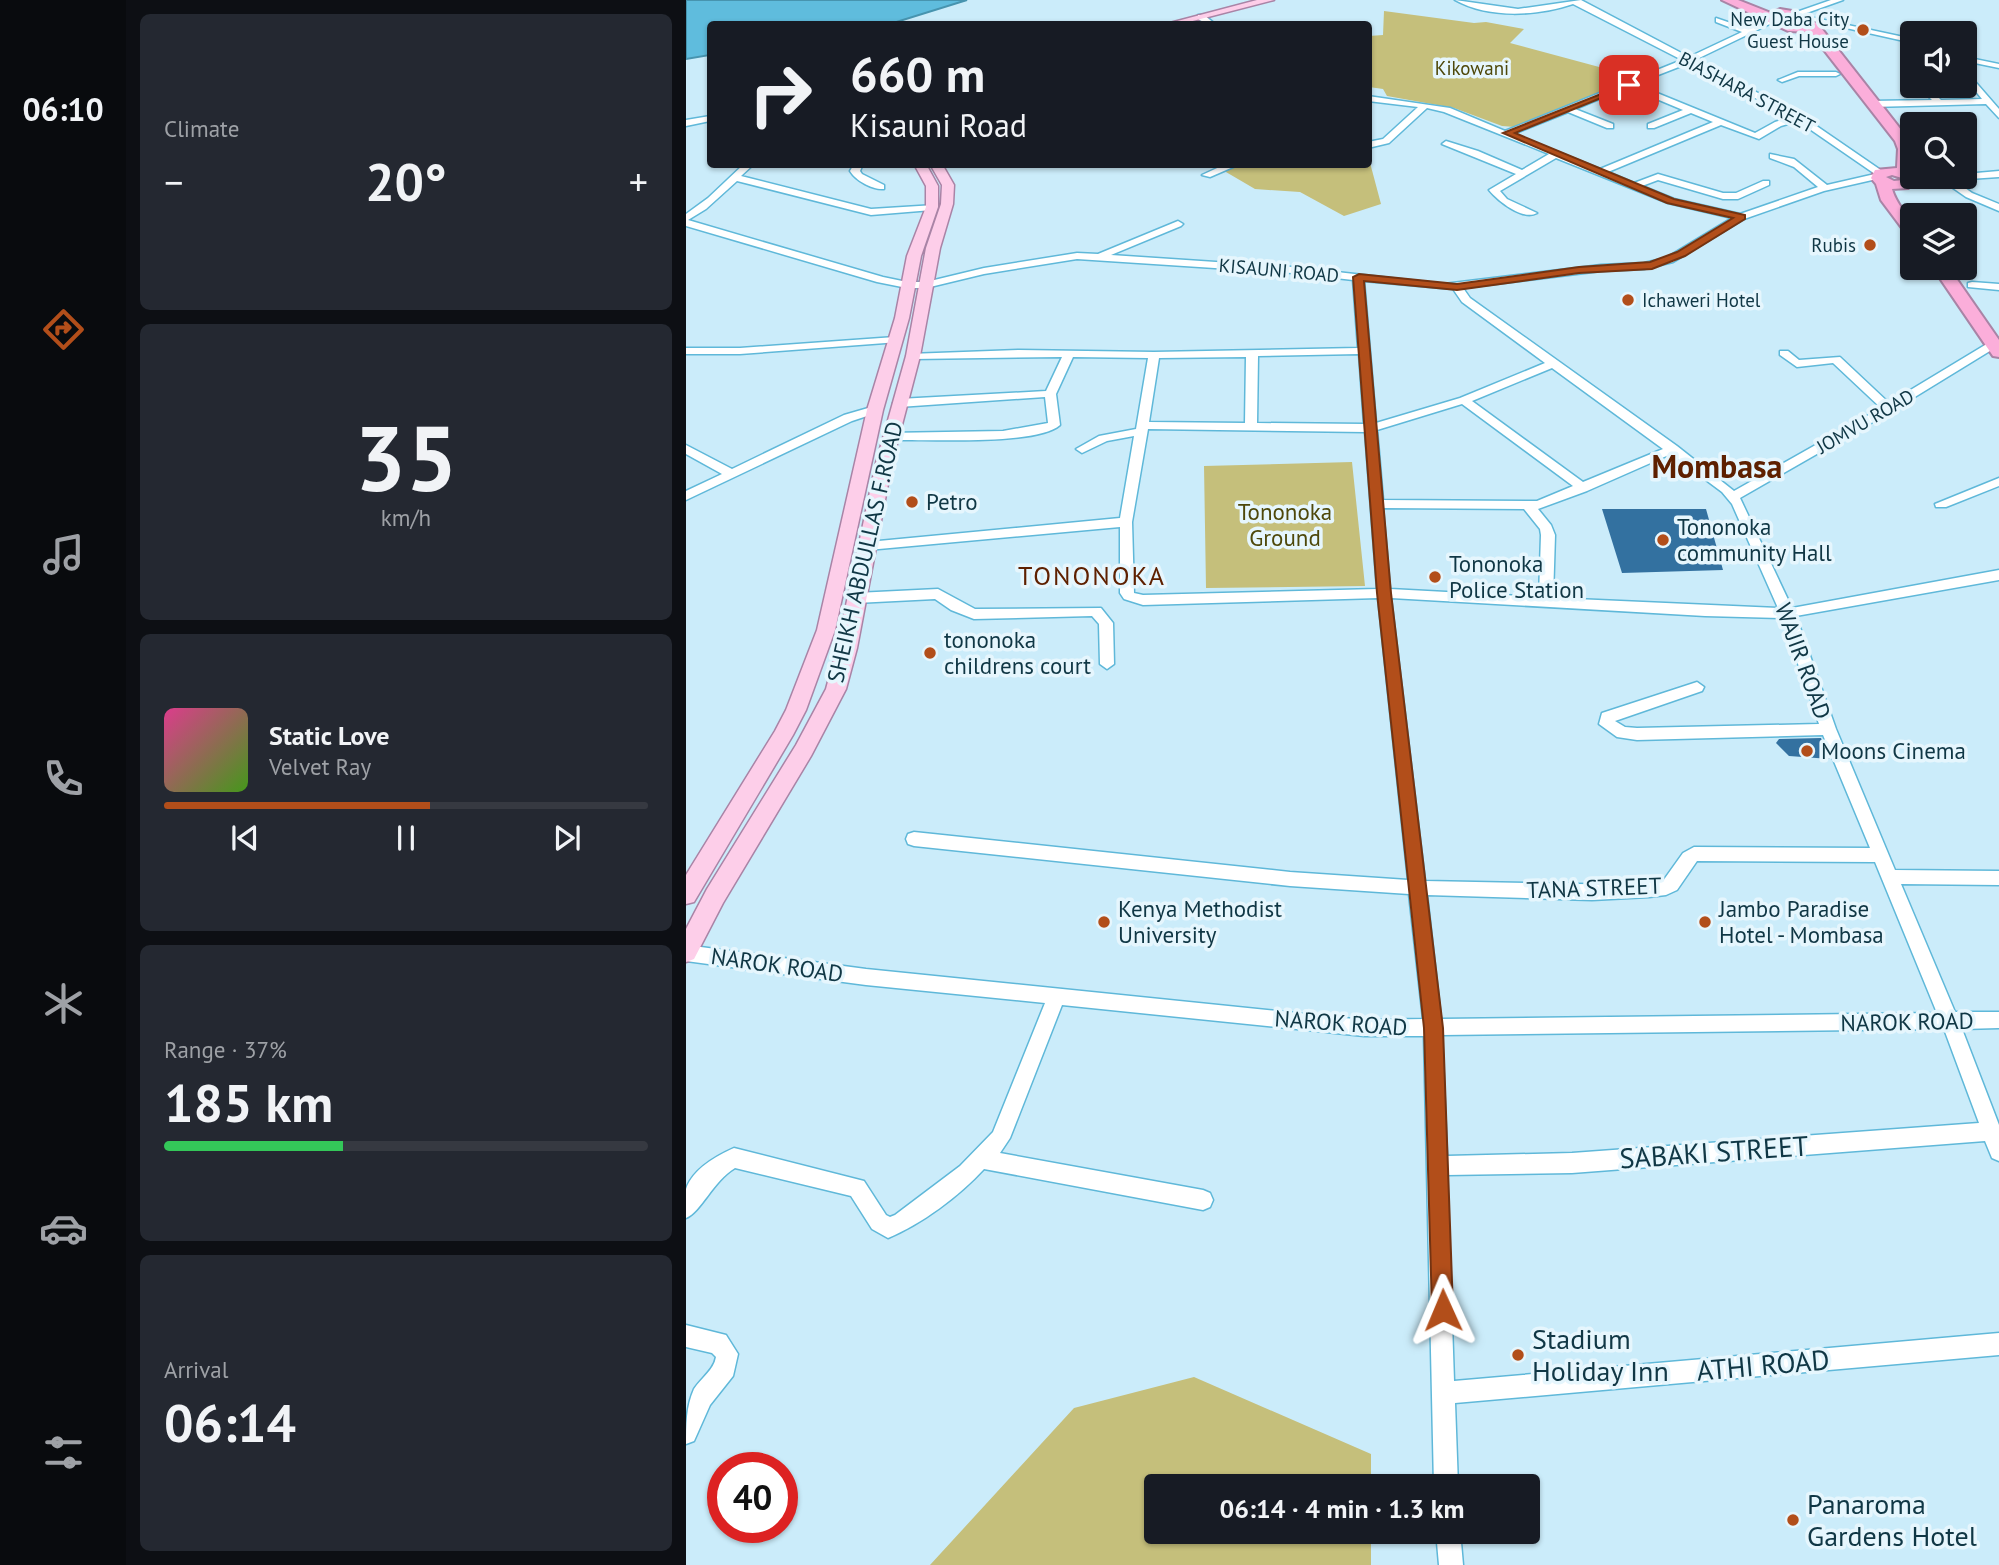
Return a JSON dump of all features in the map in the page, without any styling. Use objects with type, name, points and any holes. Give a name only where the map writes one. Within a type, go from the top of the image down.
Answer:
[{"type":"highway","points":[[1728,0],[1782,20],[1814,28],[1900,139]]},
{"type":"highway","points":[[1740,0],[1782,20],[1836,74],[1888,139],[1890,152],[1882,176],[1888,200],[1900,216]]},
{"type":"highway","points":[[1882,176],[1900,178]]},
{"type":"highway","points":[[1949,280],[1996,348]]},
{"type":"highway","points":[[1968,280],[1999,324]]},
{"type":"main road","points":[[1182,21],[1250,0]]},
{"type":"main road","points":[[1178,21],[1269,0]]},
{"type":"main road","points":[[922,168],[932,186],[932,207]]},
{"type":"main road","name":"SHEIKH ABDULLAS F.ROAD","points":[[686,895],[762,773],[796,709],[826,630],[875,410],[902,318],[948,190],[946,179],[939,168]]},
{"type":"main road","name":"SHEIKH ABDULLAS F.ROAD","points":[[686,952],[715,896],[804,750],[836,689],[899,403],[913,356],[917,281],[914,256],[932,207]]},
{"type":"street","points":[[1459,0],[1480,6],[1530,13],[1574,0]]},
{"type":"street","name":"BIASHARA STREET","points":[[1574,0],[1799,118],[1882,176]]},
{"type":"street","points":[[1811,0],[1822,5]]},
{"type":"street","points":[[1507,133],[1690,60],[1750,32],[1839,0]]},
{"type":"street","points":[[1202,17],[1207,21]]},
{"type":"street","points":[[1719,20],[1750,32]]},
{"type":"street","points":[[1782,20],[1900,39]]},
{"type":"street","points":[[1814,28],[1900,45]]},
{"type":"street","points":[[1977,54],[1999,59]]},
{"type":"street","points":[[1977,61],[1999,66]]},
{"type":"street","points":[[1782,79],[1798,74],[1836,74]]},
{"type":"street","points":[[1629,85],[1757,136],[1778,124],[1799,118]]},
{"type":"street","points":[[1977,87],[1999,115]]},
{"type":"street","points":[[1372,98],[1425,104],[1507,133],[1671,201],[1741,217]]},
{"type":"street","points":[[1935,98],[1938,101]]},
{"type":"street","points":[[1871,104],[1988,101]]},
{"type":"street","points":[[1372,144],[1386,141],[1425,104]]},
{"type":"street","points":[[1569,109],[1609,126]]},
{"type":"street","points":[[1651,125],[1691,110]]},
{"type":"street","points":[[686,123],[707,120]]},
{"type":"street","points":[[1600,172],[1721,122]]},
{"type":"street","points":[[1446,144],[1522,173]]},
{"type":"street","points":[[1532,213],[1494,193],[1495,188],[1556,154]]},
{"type":"street","points":[[1773,156],[1797,162],[1812,180],[1826,188]]},
{"type":"street","points":[[745,168],[689,222],[881,280],[917,281]]},
{"type":"street","points":[[856,168],[858,176],[881,187]]},
{"type":"street","points":[[1207,175],[1225,168]]},
{"type":"street","points":[[1977,176],[1999,174]]},
{"type":"street","name":"KISAUNI ROAD","points":[[917,281],[955,278],[1045,260],[1101,256],[1292,270],[1457,287],[1579,270],[1658,264],[1681,254],[1741,217],[1826,188],[1882,176]]},
{"type":"street","points":[[733,177],[872,212],[932,207]]},
{"type":"street","points":[[1633,186],[1658,177],[1704,192],[1738,196],[1766,183]]},
{"type":"street","points":[[1961,189],[1999,208]]},
{"type":"street","points":[[1101,256],[1178,224]]},
{"type":"street","points":[[1359,277],[1384,593],[1433,1028],[1446,1474]]},
{"type":"street","points":[[1972,285],[1999,287]]},
{"type":"street","name":"WAJIR ROAD","points":[[1457,287],[1466,300],[1734,496],[1788,613],[1828,729],[1950,1021],[1999,1151]]},
{"type":"street","points":[[686,351],[740,351],[895,340]]},
{"type":"street","name":"JOMVU ROAD","points":[[1734,496],[1996,348]]},
{"type":"street","points":[[913,356],[1363,351]]},
{"type":"street","points":[[1251,426],[1252,352]]},
{"type":"street","points":[[1784,353],[1797,364],[1836,359],[1888,409]]},
{"type":"street","points":[[1050,394],[1069,354]]},
{"type":"street","points":[[1154,355],[1126,522],[1127,589],[1129,596],[1134,598],[1384,593],[1788,613],[1999,575]]},
{"type":"street","points":[[1082,449],[1090,443],[1142,429],[1251,426],[1371,428],[1464,400],[1553,363]]},
{"type":"street","points":[[899,403],[1014,394],[1050,394]]},
{"type":"street","points":[[892,436],[1007,434],[1046,430],[1054,425],[1054,402],[1050,394]]},
{"type":"street","points":[[1464,400],[1583,488]]},
{"type":"street","points":[[686,496],[730,472],[848,418],[875,410]]},
{"type":"street","points":[[686,449],[730,472]]},
{"type":"street","points":[[1378,504],[1529,506],[1583,488],[1673,450]]},
{"type":"street","points":[[1941,503],[1999,482]]},
{"type":"street","points":[[1529,506],[1546,528],[1548,535],[1546,603]]},
{"type":"street","points":[[867,546],[1126,522]]},
{"type":"street","points":[[856,598],[939,594],[956,607],[974,614],[1096,611],[1106,623],[1107,664]]},
{"type":"street","points":[[1697,687],[1620,711],[1607,717],[1607,724],[1622,733],[1637,734],[1828,729]]},
{"type":"street","points":[[914,839],[1046,850],[1232,873],[1416,888]]},
{"type":"street","name":"TANA STREET","points":[[1416,888],[1658,890],[1671,887],[1682,863],[1694,854],[1880,855]]},
{"type":"street","points":[[1888,877],[1999,878]]},
{"type":"street","name":"NAROK ROAD","points":[[686,952],[866,978],[1364,1028],[1999,1020]]},
{"type":"street","points":[[686,1208],[706,1175],[719,1164],[734,1158],[857,1188],[879,1223],[888,1228],[902,1223],[982,1159],[1000,1138],[1057,996]]},
{"type":"street","name":"SABAKI STREET","points":[[1436,1166],[1572,1163],[1992,1131]]},
{"type":"street","points":[[982,1159],[1203,1200]]},
{"type":"street","points":[[686,1336],[718,1343],[727,1354],[725,1368],[702,1397],[686,1433]]},
{"type":"street","name":"ATHI ROAD","points":[[1443,1393],[1999,1344]]},
{"type":"street","points":[[1449,1544],[1451,1565]]},
{"type":"green space","name":"Kikowani","points":[[1384,11],[1474,23],[1486,22],[1524,29],[1510,43],[1640,78],[1515,127],[1502,126],[1454,108],[1387,96],[1383,89],[1372,87],[1372,36],[1383,35]]},
{"type":"green space","points":[[1219,168],[1371,168],[1381,204],[1344,216],[1300,192],[1255,189]]},
{"type":"green space","name":"Tononoka Ground","points":[[1352,462],[1365,586],[1206,588],[1204,466]]},
{"type":"green space","points":[[1194,1377],[1371,1454],[1371,1474],[1144,1474],[1144,1544],[1371,1544],[1371,1565],[930,1565],[1074,1408]]},
{"type":"water","points":[[686,0],[967,0],[900,21],[707,21],[707,56],[686,59]]},
{"type":"building","name":"Tononoka community Hall","points":[[1602,509],[1706,509],[1723,570],[1622,573]]},
{"type":"building","name":"Moons Cinema","points":[[1821,738],[1830,759],[1789,756],[1776,743],[1779,739]]},
{"type":"place","name":"New Daba City Guest House","points":[[1863,30]]},
{"type":"place","name":"Rubis","points":[[1870,245]]},
{"type":"place","name":"Ichaweri Hotel","points":[[1628,300]]},
{"type":"place","name":"Petro","points":[[912,502]]},
{"type":"place","name":"Tononoka community Hall","points":[[1663,540]]},
{"type":"place","name":"Tononoka Police Station","points":[[1435,577]]},
{"type":"place","name":"tononoka childrens court","points":[[930,653]]},
{"type":"place","name":"Moons Cinema","points":[[1807,751]]},
{"type":"place","name":"Kenya Methodist University","points":[[1104,922]]},
{"type":"place","name":"Jambo Paradise Hotel - Mombasa","points":[[1705,922]]},
{"type":"place","name":"Stadium Holiday Inn","points":[[1518,1355]]},
{"type":"place","name":"Panaroma Gardens Hotel","points":[[1793,1520]]},
{"type":"district","name":"Mombasa","points":[[1717,467]]},
{"type":"district","name":"TONONOKA","points":[[1092,576]]},
{"type":"route","points":[[1443,1310],[1433,1028],[1384,593],[1359,277],[1457,287],[1579,270],[1652,265],[1664,263],[1681,254],[1741,217],[1671,201],[1507,133],[1629,85]]}]
